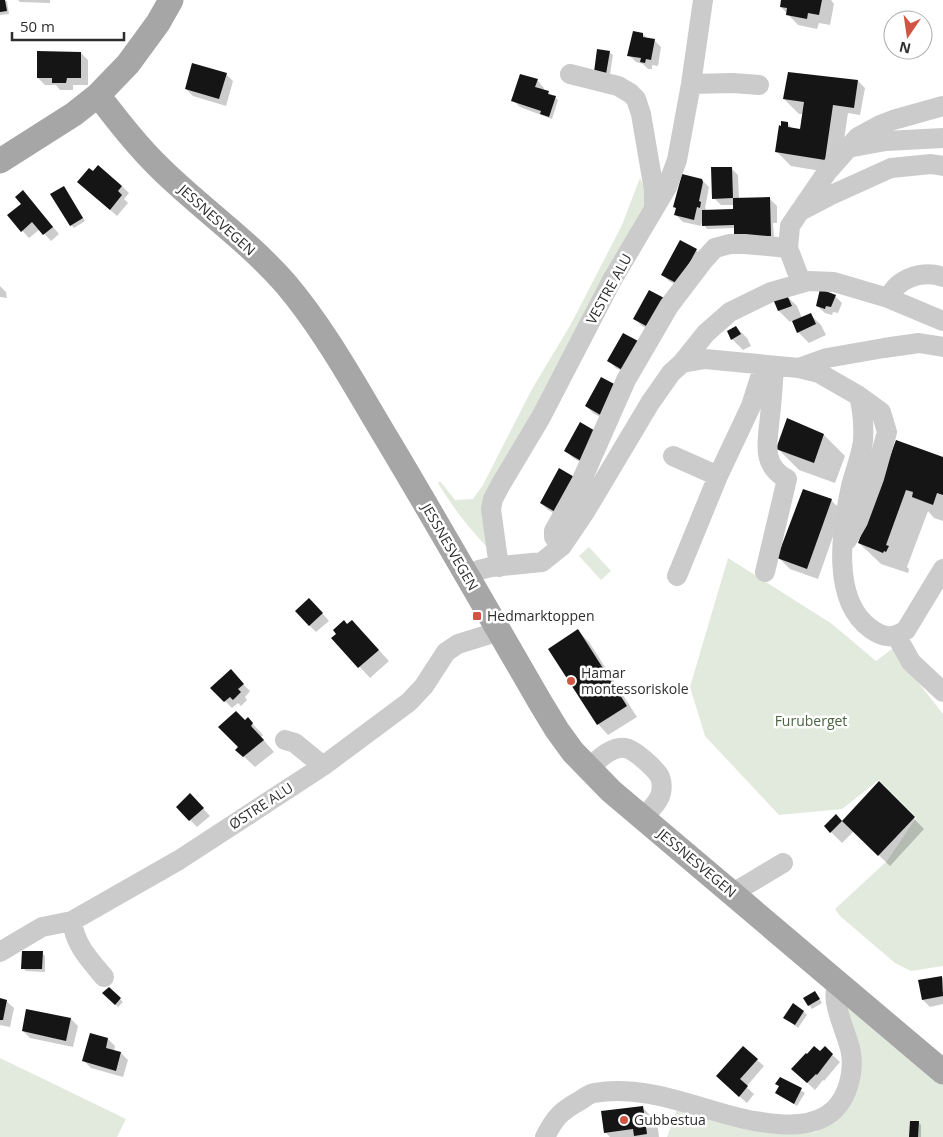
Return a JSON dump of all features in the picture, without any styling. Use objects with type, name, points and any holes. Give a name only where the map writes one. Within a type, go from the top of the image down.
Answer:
[{"type":"main road","points":[[0,161],[74,114],[98,95],[132,58],[158,23],[171,0]]},
{"type":"main road","name":"JESSNESVEGEN","points":[[98,95],[142,150],[162,171],[241,239],[284,282],[308,312],[358,391],[556,730],[573,752],[611,791],[943,1072]]},
{"type":"street","name":"VESTRE ALU","points":[[499,567],[492,509],[493,499],[541,417],[612,280],[667,187],[677,160],[691,84],[702,0]]},
{"type":"street","points":[[570,74],[618,86],[630,92],[636,99],[641,114],[654,190],[654,209]]},
{"type":"street","points":[[691,84],[733,83],[759,85]]},
{"type":"street","points":[[801,282],[788,248],[790,226],[818,184],[858,138],[880,125],[943,106]]},
{"type":"street","points":[[848,148],[886,141],[943,138]]},
{"type":"street","points":[[802,209],[876,173],[891,168],[931,164],[943,166]]},
{"type":"street","points":[[562,546],[554,537],[554,531],[581,482],[626,380],[675,298],[715,248],[730,244],[745,244],[788,248]]},
{"type":"street","points":[[888,298],[897,285],[916,275],[935,274],[943,277]]},
{"type":"street","points":[[467,577],[479,570],[542,562],[562,546],[585,512],[650,403],[671,373],[682,363],[706,333],[730,312],[771,292],[801,282],[834,282],[888,298],[943,321]]},
{"type":"street","points":[[799,368],[827,358],[902,345],[919,343],[943,347]]},
{"type":"street","points":[[682,363],[705,360],[799,368],[819,373],[859,396],[864,416],[862,444],[846,515],[842,551],[843,573],[850,602],[864,624],[876,633],[897,637],[906,630],[943,569]]},
{"type":"street","points":[[677,576],[718,476],[769,365]]},
{"type":"street","points":[[765,572],[787,479],[777,472],[766,449],[769,365]]},
{"type":"street","points":[[673,456],[718,476]]},
{"type":"street","name":"ØSTRE ALU","points":[[0,952],[42,927],[72,922],[179,860],[323,766],[409,702],[424,686],[446,652],[458,644],[487,636],[498,630]]},
{"type":"street","points":[[897,637],[911,662],[943,692]]},
{"type":"street","points":[[285,740],[295,742],[323,766]]},
{"type":"street","points":[[589,769],[598,759],[614,750],[624,748],[635,751],[661,779],[659,799],[643,818]]},
{"type":"street","points":[[734,894],[783,862]]},
{"type":"street","points":[[72,922],[74,936],[104,977]]},
{"type":"street","points":[[545,1137],[550,1126],[564,1109],[592,1093],[623,1092],[652,1094],[735,1117],[784,1126],[810,1123],[823,1118],[834,1110],[842,1100],[850,1079],[852,1054],[837,1001],[836,990],[841,985]]},
{"type":"green space","points":[[640,178],[648,195],[643,219],[503,472],[486,546],[460,516],[438,483],[440,481],[455,500],[473,499],[483,485],[532,389],[571,324],[622,225]]},
{"type":"green space","points":[[589,547],[611,571],[601,580],[579,556]]},
{"type":"green space","name":"Furuberget","points":[[728,558],[832,624],[876,661],[892,649],[943,714],[943,966],[911,971],[895,963],[840,916],[835,909],[887,861],[916,818],[879,780],[842,809],[779,815],[705,736],[690,687]]},
{"type":"green space","points":[[847,1004],[943,1084],[943,1137],[667,1137],[678,1106],[787,1134],[816,1132],[839,1115]]},
{"type":"green space","points":[[0,1058],[126,1119],[117,1137],[0,1137]]},
{"type":"building","points":[[0,0],[5,0],[7,11],[0,12]]},
{"type":"building","points":[[781,0],[822,0],[819,15],[808,13],[807,19],[786,15],[787,8],[780,7]]},
{"type":"building","points":[[633,31],[643,33],[643,37],[655,39],[651,60],[646,59],[645,63],[640,62],[641,58],[627,56]]},
{"type":"building","points":[[597,49],[610,51],[606,74],[594,72]]},
{"type":"building","points":[[37,51],[81,52],[81,78],[67,78],[66,83],[52,83],[52,78],[37,78]]},
{"type":"building","points":[[192,63],[227,73],[219,99],[185,89]]},
{"type":"building","points":[[788,72],[858,80],[854,108],[833,105],[825,160],[775,152],[781,121],[788,122],[788,127],[800,129],[804,102],[783,99]]},
{"type":"building","points":[[520,74],[538,79],[535,87],[549,91],[548,94],[556,96],[549,117],[540,114],[541,111],[511,101]]},
{"type":"building","points":[[98,165],[122,186],[118,191],[122,195],[110,210],[77,182],[89,168],[93,171]]},
{"type":"building","points":[[711,167],[732,167],[733,198],[712,199]]},
{"type":"building","points":[[682,174],[702,179],[703,182],[699,201],[701,202],[700,208],[697,207],[694,220],[674,215],[676,208],[673,207]]},
{"type":"building","points":[[64,186],[83,218],[70,226],[50,194]]},
{"type":"building","points":[[23,190],[53,227],[43,235],[32,222],[21,232],[7,215],[21,204],[15,197]]},
{"type":"building","points":[[770,197],[771,236],[734,237],[734,225],[702,226],[702,210],[733,209],[733,198]]},
{"type":"building","points":[[680,240],[697,249],[678,284],[661,275]]},
{"type":"building","points":[[820,289],[836,295],[831,307],[826,306],[825,309],[816,306]]},
{"type":"building","points":[[649,290],[666,299],[650,328],[633,319]]},
{"type":"building","points":[[786,293],[792,306],[778,311],[773,299]]},
{"type":"building","points":[[811,313],[816,324],[797,333],[792,321]]},
{"type":"building","points":[[736,326],[741,334],[731,340],[727,331]]},
{"type":"building","points":[[623,333],[640,342],[624,371],[607,361]]},
{"type":"building","points":[[601,377],[618,386],[602,416],[585,406]]},
{"type":"building","points":[[787,418],[824,434],[814,463],[776,449]]},
{"type":"building","points":[[580,422],[597,432],[581,461],[564,451]]},
{"type":"building","points":[[896,440],[943,457],[943,495],[937,493],[933,505],[912,497],[913,492],[906,490],[886,545],[889,546],[886,552],[884,551],[883,553],[858,543]]},
{"type":"building","points":[[559,468],[576,478],[557,513],[540,503]]},
{"type":"building","points":[[803,489],[832,499],[807,569],[777,558]]},
{"type":"building","points":[[309,598],[323,613],[309,626],[295,611]]},
{"type":"building","points":[[344,620],[347,624],[352,620],[379,650],[358,668],[331,638],[336,634],[333,630]]},
{"type":"building","points":[[578,629],[627,706],[597,725],[548,649]]},
{"type":"building","points":[[231,669],[244,684],[238,689],[241,692],[233,700],[230,697],[224,702],[210,688]]},
{"type":"building","points":[[236,711],[245,720],[248,717],[253,723],[251,726],[264,740],[243,757],[235,750],[238,747],[218,727]]},
{"type":"building","points":[[879,781],[915,817],[878,856],[842,821]]},
{"type":"building","points":[[190,793],[204,808],[189,821],[176,807]]},
{"type":"building","points":[[836,814],[842,821],[830,833],[824,826]]},
{"type":"building","points":[[22,951],[43,951],[42,969],[21,969]]},
{"type":"building","points":[[942,976],[943,996],[922,1000],[918,980]]},
{"type":"building","points":[[109,987],[121,998],[115,1005],[102,993]]},
{"type":"building","points":[[815,991],[820,999],[808,1006],[803,998]]},
{"type":"building","points":[[0,998],[7,1000],[3,1020],[0,1020]]},
{"type":"building","points":[[793,1003],[804,1011],[795,1025],[783,1018]]},
{"type":"building","points":[[26,1009],[71,1018],[66,1041],[22,1031]]},
{"type":"building","points":[[90,1033],[108,1038],[106,1048],[121,1052],[116,1071],[82,1061]]},
{"type":"building","points":[[743,1046],[758,1059],[740,1079],[748,1086],[739,1097],[716,1076]]},
{"type":"building","points":[[814,1046],[820,1051],[825,1046],[833,1054],[817,1075],[807,1083],[791,1069]]},
{"type":"building","points":[[780,1077],[802,1088],[794,1104],[775,1093],[779,1086],[775,1084]]},
{"type":"building","name":"Gubbestua","points":[[643,1106],[647,1134],[634,1136],[633,1129],[604,1133],[601,1111]]},
{"type":"building","points":[[910,1121],[919,1121],[918,1137],[909,1137]]},
{"type":"place","name":"Hedmarktoppen","points":[[477,616]]},
{"type":"place","name":"Hamar montessoriskole","points":[[571,681]]},
{"type":"place","name":"Gubbestua","points":[[624,1120]]}]
